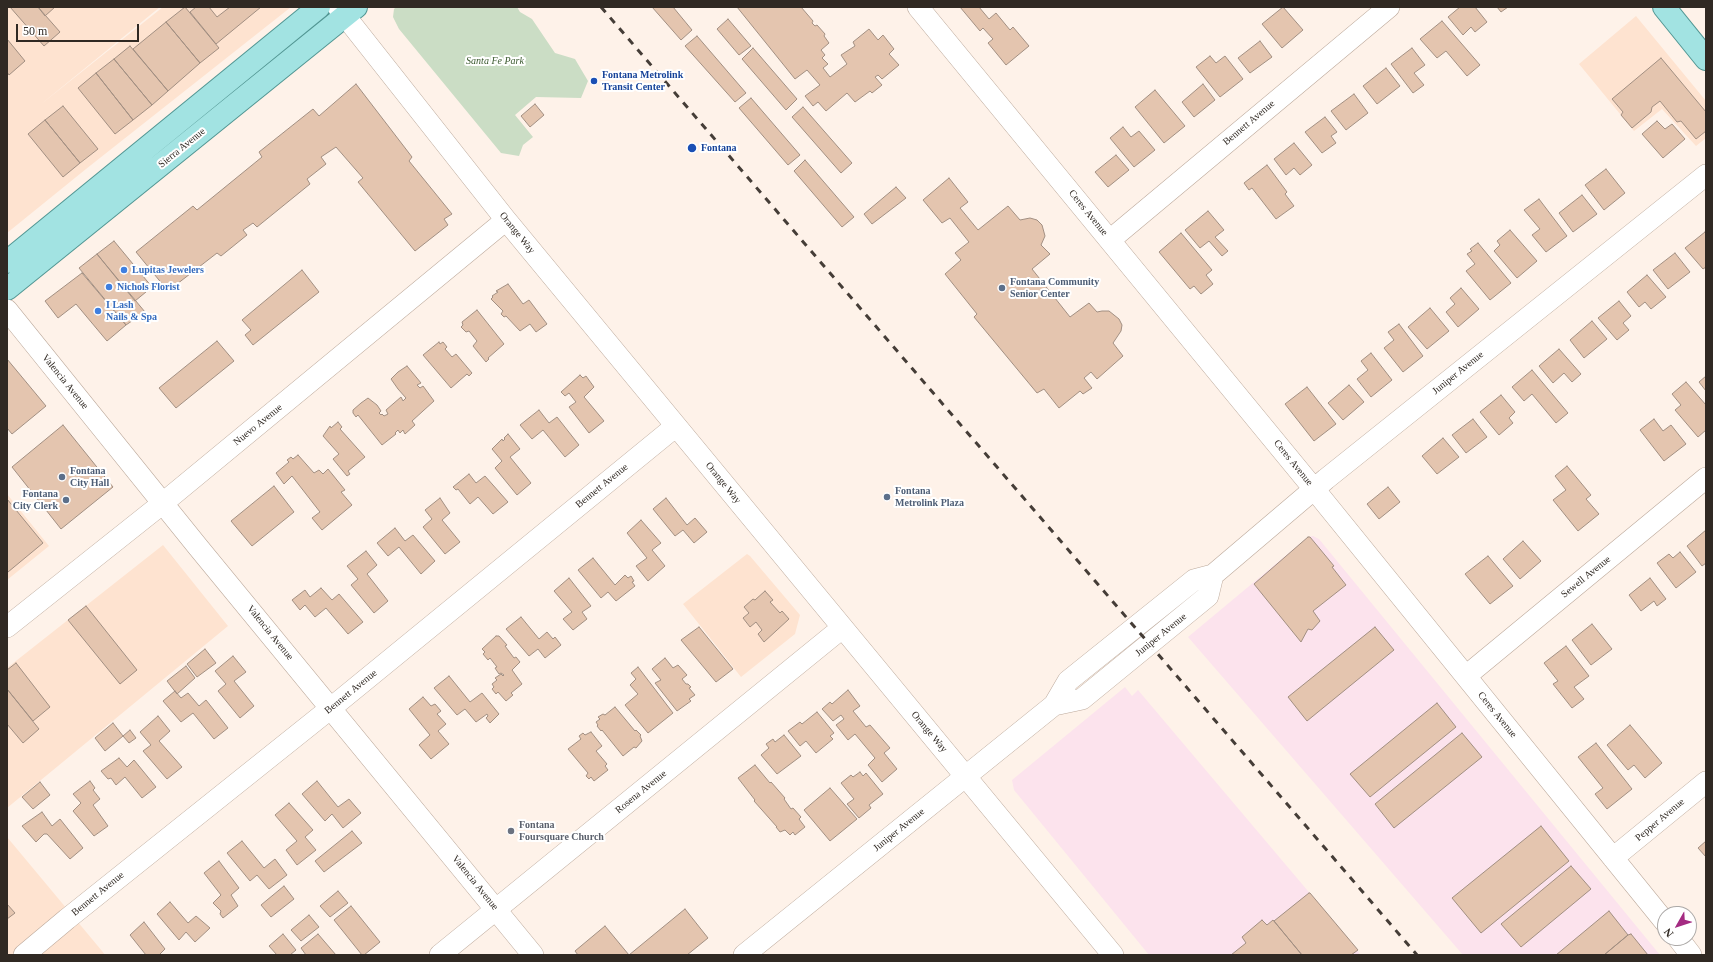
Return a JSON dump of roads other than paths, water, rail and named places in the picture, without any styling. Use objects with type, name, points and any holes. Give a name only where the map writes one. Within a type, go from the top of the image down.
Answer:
[{"type":"main road","points":[[7,262],[319,7]]},
{"type":"main road","points":[[1664,7],[1706,59]]},
{"type":"main road","name":"Sierra Avenue","points":[[7,289],[346,10]]},
{"type":"street","name":"Ceres Avenue","points":[[918,7],[1314,489],[1657,912]]},
{"type":"street","name":"Bennett Avenue","points":[[1110,240],[1389,7]]},
{"type":"street","name":"Orange Way","points":[[346,10],[506,220],[1113,955]]},
{"type":"street","name":"Juniper Avenue","points":[[744,955],[1054,705],[1068,681],[1194,580],[1213,575],[1314,489],[1706,175]]},
{"type":"street","name":"Nuevo Avenue","points":[[7,627],[163,504],[506,220]]},
{"type":"street","name":"Valencia Avenue","points":[[7,310],[163,504],[534,955]]},
{"type":"street","name":"Bennett Avenue","points":[[24,955],[73,914],[332,708],[676,426]]},
{"type":"street","name":"Sewell Avenue","points":[[1466,676],[1706,478]]},
{"type":"street","name":"Rosena Avenue","points":[[440,955],[842,628]]},
{"type":"street","name":"Pepper Avenue","points":[[1613,858],[1706,782]]},
{"type":"street","points":[[1684,946],[1691,955]]},
{"type":"railway","points":[[601,7],[1417,955]]},
{"type":"place","name":"Fontana Metrolink Transit Center","points":[[594,81]]},
{"type":"place","name":"Fontana","points":[[692,148]]},
{"type":"place","name":"Lupitas Jewelers","points":[[124,270]]},
{"type":"place","name":"Nichols Florist","points":[[109,287]]},
{"type":"place","name":"Fontana Community Senior Center","points":[[1002,288]]},
{"type":"place","name":"I Lash Nails & Spa","points":[[98,311]]},
{"type":"place","name":"Fontana City Hall","points":[[62,477]]},
{"type":"place","name":"Fontana Metrolink Plaza","points":[[887,497]]},
{"type":"place","name":"Fontana City Clerk","points":[[66,500]]},
{"type":"place","name":"Fontana Foursquare Church","points":[[511,831]]},
{"type":"park label","name":"Santa Fe Park","points":[[495,61]]}]
